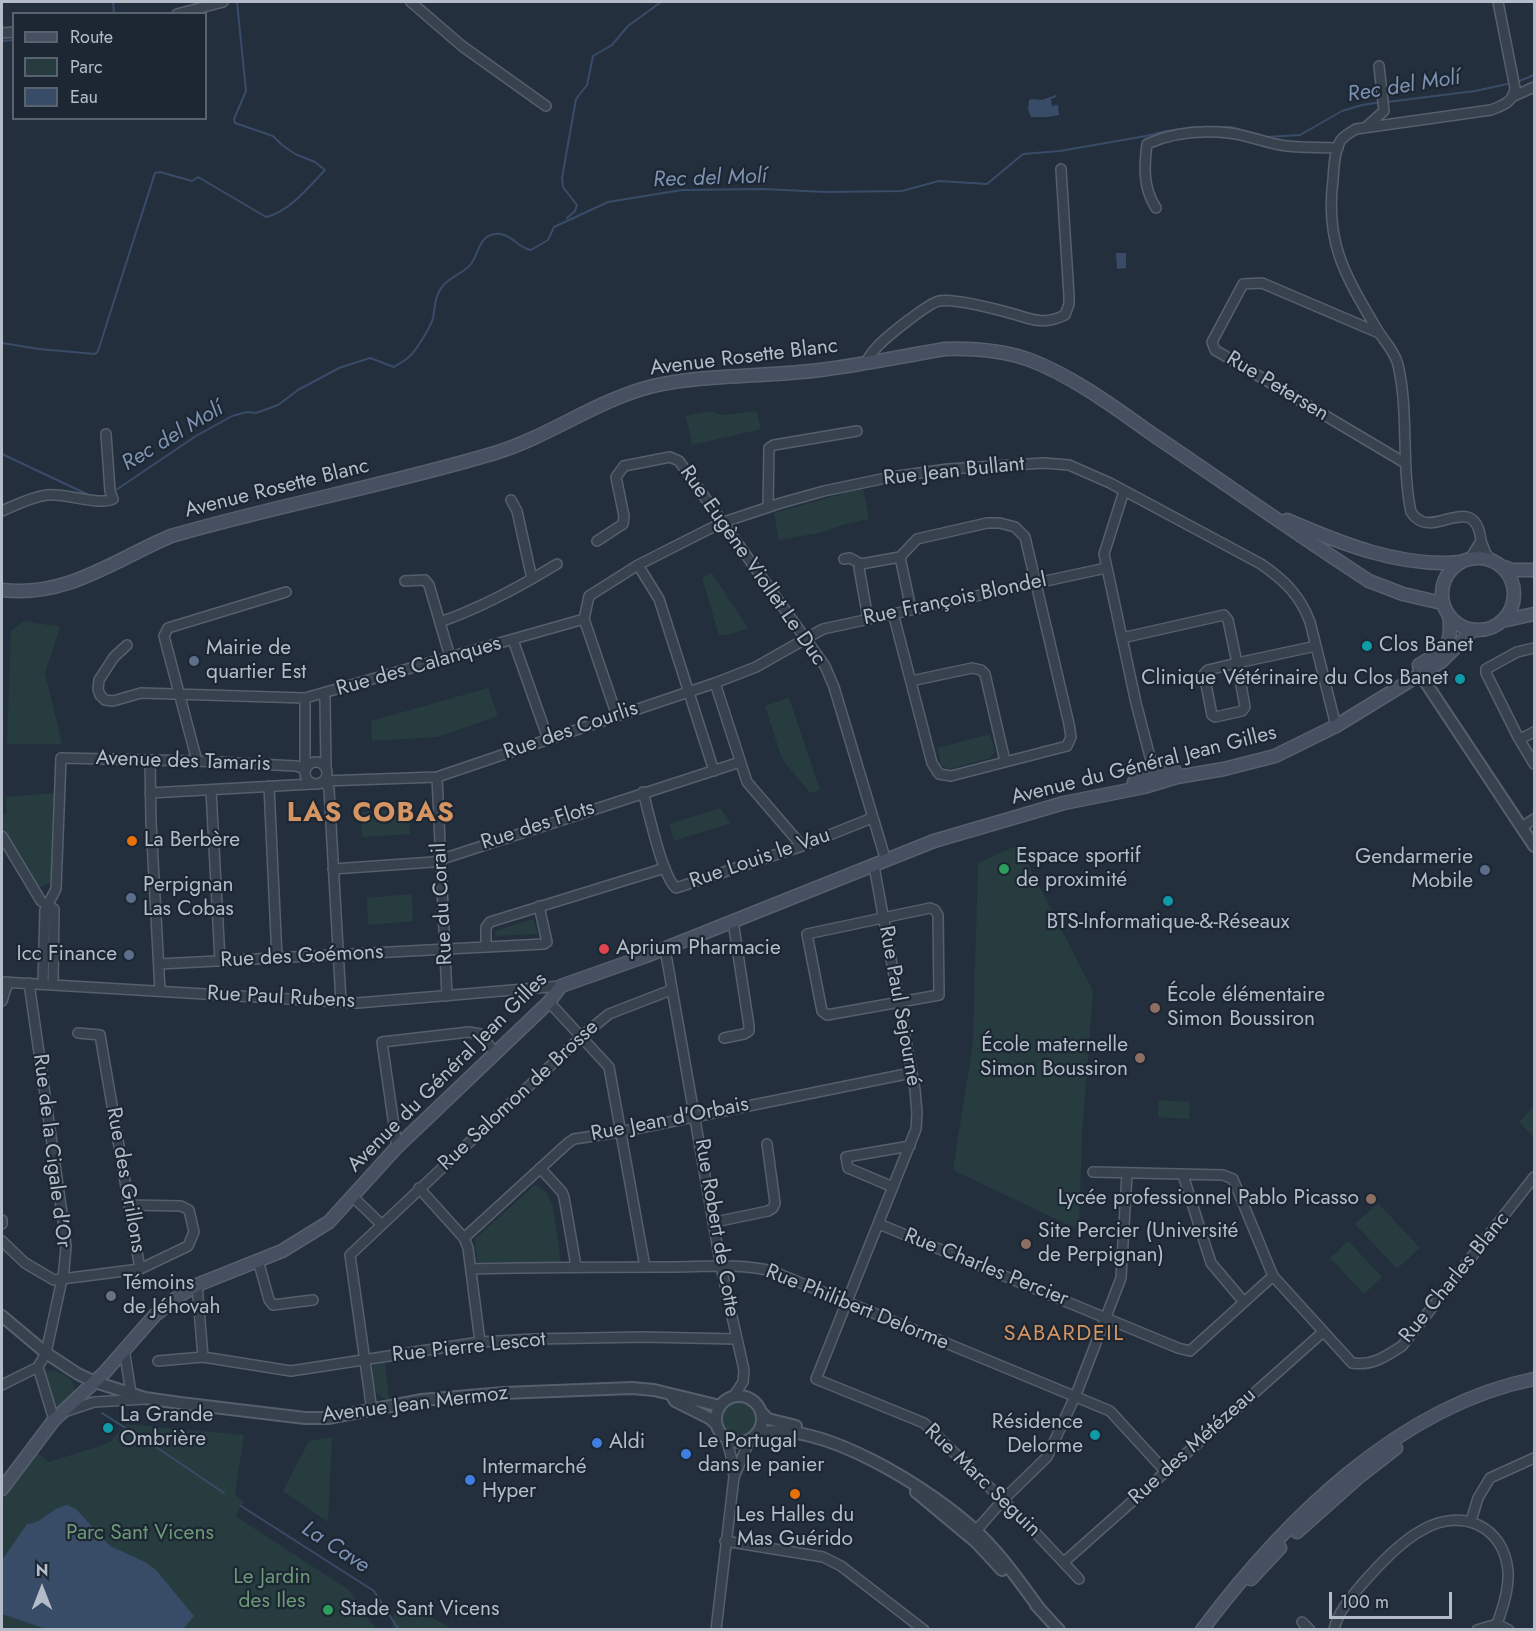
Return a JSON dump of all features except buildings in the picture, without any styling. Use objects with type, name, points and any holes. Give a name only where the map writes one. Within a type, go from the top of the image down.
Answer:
[{"type":"main road","name":"Avenue Rosette Blanc","points":[[2,590],[31,591],[68,585],[171,536],[421,474],[497,452],[522,443],[588,410],[645,389],[674,382],[821,370],[966,348],[1009,354],[1031,361],[1082,387],[1369,581],[1446,610]]},
{"type":"main road","name":"Avenue Rosette Blanc","points":[[1264,509],[1369,550],[1439,564],[1465,560]]},
{"type":"main road","points":[[1534,570],[1512,570],[1478,558],[1465,560],[1452,568],[1443,584],[1446,610],[1455,622],[1473,630],[1488,629],[1502,621],[1534,614]]},
{"type":"main road","points":[[1497,564],[1511,580],[1514,598],[1508,614],[1502,621]]},
{"type":"main road","name":"Avenue du Général Jean Gilles","points":[[1335,723],[1443,649],[1449,640],[1451,630],[1446,610]]},
{"type":"main road","name":"Avenue du Général Jean Gilles","points":[[2,1489],[58,1416],[95,1382],[155,1315],[197,1285],[282,1251],[329,1222],[397,1147],[549,1002],[561,986],[665,949],[934,841],[1064,803],[1144,787],[1155,778],[1257,762],[1295,746],[1420,674],[1450,655],[1460,641],[1473,630]]},
{"type":"main road","points":[[1202,1629],[1260,1556],[1312,1506],[1391,1441],[1437,1413],[1480,1393],[1534,1379]]},
{"type":"main road","points":[[1211,1629],[1277,1550],[1402,1442],[1444,1418],[1480,1402],[1534,1386]]},
{"type":"street","points":[[185,12],[223,2]]},
{"type":"street","points":[[411,2],[462,46],[546,106]]},
{"type":"street","points":[[1497,564],[1486,554],[1475,523],[1460,516],[1433,524],[1422,522],[1411,512],[1408,499],[1398,362],[1354,291],[1336,251],[1331,197],[1338,148],[1341,140],[1356,129],[1491,110],[1508,103],[1514,87],[1498,2]]},
{"type":"street","points":[[1365,127],[1384,111],[1378,66]]},
{"type":"street","points":[[1514,87],[1534,87]]},
{"type":"street","points":[[1156,208],[1147,187],[1147,144],[1167,136],[1201,132],[1229,133],[1290,146],[1338,148]]},
{"type":"street","points":[[866,362],[877,347],[920,310],[940,301],[987,308],[1035,322],[1055,320],[1065,315],[1069,296],[1061,169]]},
{"type":"street","name":"Rue Petersen","points":[[1379,333],[1262,283],[1252,282],[1243,284],[1212,342],[1215,350],[1405,463]]},
{"type":"street","points":[[768,507],[769,448],[774,445],[857,431]]},
{"type":"street","points":[[2,511],[33,498],[47,495],[72,496],[108,502],[113,499],[106,434]]},
{"type":"street","name":"Rue Eugène Viollet Le Duc","points":[[597,541],[623,524],[624,516],[616,477],[624,466],[670,457],[679,461],[825,666],[834,687],[886,861]]},
{"type":"street","name":"Rue Jean Bullant","points":[[584,619],[589,596],[638,565],[721,523],[768,507],[824,491],[891,477],[948,469],[1044,463],[1069,465],[1124,491],[1261,564],[1282,579],[1305,607],[1335,723]]},
{"type":"street","points":[[1124,491],[1104,554],[1155,778]]},
{"type":"street","points":[[511,500],[517,511],[532,579]]},
{"type":"street","points":[[844,559],[850,558],[861,564],[900,557],[917,539],[987,524],[1000,523],[1015,527],[1025,537],[1037,583],[1071,737],[1068,746],[951,776],[939,774],[932,762],[893,613]]},
{"type":"street","points":[[1465,560],[1480,541]]},
{"type":"street","points":[[900,557],[911,609]]},
{"type":"street","points":[[440,622],[461,615],[557,564]]},
{"type":"street","points":[[861,564],[859,568],[868,619]]},
{"type":"street","points":[[638,565],[659,599],[714,771]]},
{"type":"street","name":"Rue François Blondel","points":[[806,638],[823,629],[1106,568]]},
{"type":"street","points":[[405,581],[425,580],[429,585],[450,657]]},
{"type":"street","points":[[196,761],[181,695],[164,636],[168,628],[286,592]]},
{"type":"street","points":[[1122,638],[1224,615],[1228,620],[1238,663],[1245,707],[1242,711],[1215,717],[1212,715],[1204,674],[1208,670],[1238,663],[1316,646]]},
{"type":"street","points":[[584,619],[617,716]]},
{"type":"street","name":"Rue des Calanques","points":[[127,645],[114,657],[99,680],[98,689],[105,700],[113,701],[141,693],[305,698],[584,619]]},
{"type":"street","name":"Rue des Courlis","points":[[324,781],[437,777],[715,684],[756,667],[806,638]]},
{"type":"street","points":[[513,640],[548,739]]},
{"type":"street","points":[[1534,648],[1517,652],[1486,669],[1488,679],[1534,764]]},
{"type":"street","points":[[1425,662],[1418,669],[1420,674],[1534,846]]},
{"type":"street","points":[[911,681],[972,668],[981,670],[985,674],[1005,761]]},
{"type":"street","points":[[715,684],[747,782],[802,846]]},
{"type":"street","points":[[150,793],[319,784],[327,775],[325,699],[322,694]]},
{"type":"street","points":[[305,698],[305,769],[306,780],[312,784]]},
{"type":"street","points":[[1520,740],[1534,732]]},
{"type":"street","name":"Avenue des Tamaris","points":[[49,906],[56,889],[61,758],[196,761],[296,766],[305,769]]},
{"type":"street","points":[[150,760],[160,991]]},
{"type":"street","points":[[305,769],[310,763],[317,762],[326,767]]},
{"type":"street","name":"Rue des Flots","points":[[333,869],[433,862],[448,855],[740,762]]},
{"type":"street","name":"Rue du Corail","points":[[437,777],[447,996]]},
{"type":"street","points":[[324,781],[328,789],[340,1002]]},
{"type":"street","points":[[269,786],[277,958]]},
{"type":"street","points":[[211,790],[220,961]]},
{"type":"street","name":"Rue Louis le Vau","points":[[644,792],[665,868],[671,883],[676,888],[802,846],[872,818]]},
{"type":"street","points":[[1522,827],[1534,819]]},
{"type":"street","points":[[2,836],[41,901],[49,906],[45,910],[48,985]]},
{"type":"street","name":"Rue Paul Sejourné","points":[[846,1302],[916,1129],[917,1113],[911,1073],[874,866]]},
{"type":"street","points":[[486,946],[486,927],[490,922],[665,868]]},
{"type":"street","name":"Rue des Goémons","points":[[159,964],[544,944],[547,942],[539,906]]},
{"type":"street","points":[[930,908],[935,910],[938,915],[939,995],[828,1015],[822,1011],[807,934],[883,919],[930,908]]},
{"type":"street","points":[[724,1038],[744,1034],[748,1031],[749,1026],[734,921]]},
{"type":"street","name":"Rue Robert de Cotte","points":[[665,949],[722,1267],[744,1370],[743,1382],[733,1397]]},
{"type":"street","points":[[2,1001],[5,982]]},
{"type":"street","name":"Rue Paul Rubens","points":[[5,982],[357,1003],[561,986]]},
{"type":"street","name":"Rue de la Cigale d'Or","points":[[29,984],[66,1246],[64,1270],[46,1353],[38,1367]]},
{"type":"street","name":"Rue Salomon de Brosse","points":[[372,1411],[350,1256],[418,1188],[582,1036],[609,1014],[672,990]]},
{"type":"street","points":[[549,1002],[609,1067],[645,1267]]},
{"type":"street","points":[[370,1043],[469,1032],[480,1034],[496,1054]]},
{"type":"street","name":"Rue des Grillons","points":[[61,1280],[140,1269],[100,1035],[78,1034]]},
{"type":"street","points":[[382,1042],[397,1147]]},
{"type":"street","name":"Rue Jean d'Orbais","points":[[464,1238],[574,1138],[620,1132],[911,1073]]},
{"type":"street","points":[[715,1222],[773,1208],[775,1203],[766,1144]]},
{"type":"street","points":[[892,1187],[848,1168],[846,1158],[910,1146]]},
{"type":"street","points":[[540,1168],[564,1197],[576,1266]]},
{"type":"street","points":[[1092,1172],[1183,1174],[1211,1263],[1244,1302]]},
{"type":"street","points":[[976,1533],[1003,1500],[1047,1457],[1075,1396],[1121,1278],[1127,1173]]},
{"type":"street","name":"Rue Charles Blanc","points":[[1183,1174],[1223,1175],[1233,1179],[1273,1276],[1352,1362],[1362,1364],[1376,1362],[1402,1346],[1534,1177]]},
{"type":"street","points":[[418,1188],[464,1238],[468,1248],[480,1342]]},
{"type":"street","points":[[352,1196],[381,1224]]},
{"type":"street","points":[[129,1205],[181,1206],[189,1210],[194,1232],[188,1246],[140,1269]]},
{"type":"street","name":"Rue Charles Percier","points":[[879,1224],[1190,1351],[1273,1276]]},
{"type":"street","points":[[2,1241],[25,1263],[54,1280],[61,1280]]},
{"type":"street","points":[[258,1260],[269,1300],[273,1305],[313,1300]]},
{"type":"street","name":"Rue Philibert Delorme","points":[[471,1269],[576,1266],[722,1267],[761,1268],[772,1271],[1110,1411],[1166,1472]]},
{"type":"street","points":[[197,1285],[203,1358]]},
{"type":"street","name":"Rue Marc Seguin","points":[[846,1302],[816,1379],[924,1423],[1079,1579]]},
{"type":"street","name":"Avenue Jean Mermoz","points":[[2,1316],[46,1353],[78,1374],[145,1398],[305,1418],[333,1417],[422,1400],[502,1393],[632,1388],[654,1390],[720,1406]]},
{"type":"street","name":"Rue des Métézeau","points":[[1064,1562],[1323,1332]]},
{"type":"street","name":"Rue Pierre Lescot","points":[[158,1361],[203,1358],[291,1371],[480,1342],[643,1337],[736,1338]]},
{"type":"street","points":[[124,1349],[130,1393]]},
{"type":"street","points":[[2,1385],[38,1367],[58,1416],[94,1402],[145,1398]]},
{"type":"street","name":"Avenue Jean Mermoz","points":[[672,1396],[675,1401],[709,1418],[717,1425]]},
{"type":"street","points":[[734,1477],[726,1438],[717,1425],[716,1418],[720,1406],[733,1397],[740,1396],[753,1401],[768,1419],[822,1434],[919,1486],[976,1533],[1059,1629]]},
{"type":"street","points":[[716,1629],[734,1477],[762,1420],[761,1412]]},
{"type":"street","points":[[726,1438],[738,1442],[766,1431],[785,1431],[837,1444]]},
{"type":"street","points":[[1471,1521],[1478,1498],[1490,1478],[1534,1458]]},
{"type":"street","points":[[884,1468],[930,1503],[976,1533]]},
{"type":"street","points":[[1332,1629],[1354,1594],[1372,1572],[1402,1545],[1425,1528],[1462,1519],[1478,1524],[1497,1538],[1503,1551],[1508,1571],[1505,1601],[1497,1624]]},
{"type":"street","points":[[725,1541],[823,1557],[841,1566],[924,1629]]},
{"type":"street","points":[[1478,1629],[1497,1624],[1509,1629]]},
{"type":"green space","points":[[708,411],[723,415],[757,411],[761,429],[692,445],[686,416]]},
{"type":"green space","points":[[863,488],[869,519],[819,533],[779,540],[774,513]]},
{"type":"green space","points":[[712,573],[748,628],[728,635],[719,635],[702,578]]},
{"type":"green space","points":[[24,621],[60,627],[45,673],[62,744],[7,744],[11,631]]},
{"type":"green space","points":[[488,688],[498,716],[437,737],[372,741],[371,721]]},
{"type":"green space","points":[[789,698],[820,790],[810,793],[782,759],[765,706]]},
{"type":"green space","points":[[990,734],[995,752],[990,758],[949,769],[941,765],[937,748]]},
{"type":"green space","points":[[55,793],[51,882],[38,888],[2,825],[2,815],[7,813],[5,797]]},
{"type":"green space","points":[[408,808],[410,834],[362,837],[361,812]]},
{"type":"green space","points":[[720,808],[731,823],[674,841],[669,824]]},
{"type":"green space","points":[[1018,845],[1093,991],[1082,1134],[1079,1230],[953,1170],[973,1042],[978,863]]},
{"type":"green space","points":[[412,894],[413,921],[368,925],[367,898]]},
{"type":"green space","points":[[533,919],[538,934],[495,936],[495,931]]},
{"type":"green space","points":[[1159,1100],[1190,1102],[1189,1119],[1158,1117]]},
{"type":"green space","points":[[1534,1106],[1534,1137],[1519,1122]]},
{"type":"green space","points":[[535,1185],[546,1192],[553,1206],[561,1262],[477,1262],[475,1239]]},
{"type":"green space","points":[[1378,1203],[1420,1248],[1397,1269],[1355,1224]]},
{"type":"green space","points":[[1348,1241],[1382,1277],[1364,1294],[1330,1258]]},
{"type":"green space","points":[[385,1362],[389,1399],[379,1395],[371,1380],[372,1369],[375,1365]]},
{"type":"green space","points":[[52,1370],[68,1378],[74,1388],[74,1393],[55,1413],[53,1397],[45,1374]]},
{"type":"green space","points":[[739,1401],[751,1407],[757,1419],[751,1431],[739,1437],[727,1431],[721,1419],[727,1407]]},
{"type":"green space","name":"Parc Sant Vicens","points":[[126,1424],[244,1435],[235,1494],[244,1502],[235,1516],[349,1590],[376,1629],[2,1629],[2,1496],[35,1451],[49,1462],[109,1443]]},
{"type":"green space","points":[[332,1437],[328,1522],[283,1491],[309,1441]]},
{"type":"green space","points":[[396,1599],[453,1629],[392,1629]]},
{"type":"water","points":[[1056,95],[1051,99],[1052,106],[1058,105],[1059,115],[1031,117],[1028,109],[1029,100],[1042,100]]},
{"type":"water","points":[[1116,253],[1126,253],[1126,268],[1117,269]]},
{"type":"water","points":[[67,1505],[76,1509],[110,1546],[145,1562],[156,1570],[194,1616],[183,1629],[46,1629],[2,1614],[2,1560],[27,1524]]},
{"type":"waterway","points":[[113,2],[114,12]]},
{"type":"waterway","points":[[2,343],[95,354],[98,351],[155,173],[160,172],[192,181],[198,177],[266,217],[291,204],[325,170],[315,162],[295,154],[273,136],[235,123],[234,119],[246,91],[237,2]]},
{"type":"waterway","points":[[567,218],[575,211],[577,205],[563,187],[562,178],[576,99],[587,85],[593,56],[612,45],[628,26],[661,2]]},
{"type":"waterway","points":[[2,41],[12,40]]},
{"type":"waterway","name":"Rec del Molí","points":[[1517,82],[1534,75]]},
{"type":"waterway","name":"Rec del Molí","points":[[1387,102],[1475,91],[1512,83]]},
{"type":"waterway","name":"Rec del Molí","points":[[113,492],[196,436],[232,416],[247,412],[256,413],[278,405],[298,390],[339,368],[370,358],[394,367],[409,357],[429,327],[440,290],[471,264],[482,241],[490,235],[505,235],[531,250],[548,240],[554,227],[608,202],[682,190],[902,191],[939,181],[987,184],[1023,154],[1060,151],[1166,131],[1202,127],[1231,127],[1267,137],[1300,135],[1342,111],[1382,102]]},
{"type":"waterway","name":"Rec del Molí","points":[[2,454],[91,496]]},
{"type":"waterway","name":"La Cave","points":[[102,1413],[157,1448]]},
{"type":"waterway","name":"La Cave","points":[[159,1449],[224,1493]]},
{"type":"waterway","name":"La Cave","points":[[241,1506],[374,1591],[399,1630]]},
{"type":"place","name":"Clos Banet","points":[[1367,646]]},
{"type":"place","name":"Mairie de quartier Est","points":[[194,661]]},
{"type":"place","name":"Clinique Vétérinaire du Clos Banet","points":[[1460,679]]},
{"type":"place","name":"La Berbère","points":[[132,841]]},
{"type":"place","name":"Espace sportif de proximité","points":[[1004,869]]},
{"type":"place","name":"Gendarmerie Mobile","points":[[1485,870]]},
{"type":"place","name":"Perpignan Las Cobas","points":[[131,898]]},
{"type":"place","name":"BTS-Informatique-&-Réseaux","points":[[1168,901]]},
{"type":"place","name":"Aprium Pharmacie","points":[[604,949]]},
{"type":"place","name":"Icc Finance","points":[[129,955]]},
{"type":"place","name":"École élémentaire Simon Boussiron","points":[[1155,1008]]},
{"type":"place","name":"École maternelle Simon Boussiron","points":[[1140,1058]]},
{"type":"place","name":"Lycée professionnel Pablo Picasso","points":[[1371,1199]]},
{"type":"place","name":"Site Percier (Université de Perpignan)","points":[[1026,1244]]},
{"type":"place","name":"Témoins de Jéhovah","points":[[111,1296]]},
{"type":"place","name":"La Grande Ombrière","points":[[108,1428]]},
{"type":"place","name":"Résidence Delorme","points":[[1095,1435]]},
{"type":"place","name":"Aldi","points":[[597,1443]]},
{"type":"place","name":"Le Portugal dans le panier","points":[[686,1454]]},
{"type":"place","name":"Intermarché Hyper","points":[[470,1480]]},
{"type":"place","name":"Les Halles du Mas Guérido","points":[[795,1494]]},
{"type":"place","name":"Stade Sant Vicens","points":[[328,1610]]},
{"type":"district","name":"LAS COBAS","points":[[371,814]]},
{"type":"district","name":"SABARDEIL","points":[[1064,1335]]},
{"type":"park label","name":"Le Jardin des Iles","points":[[272,1590]]}]
